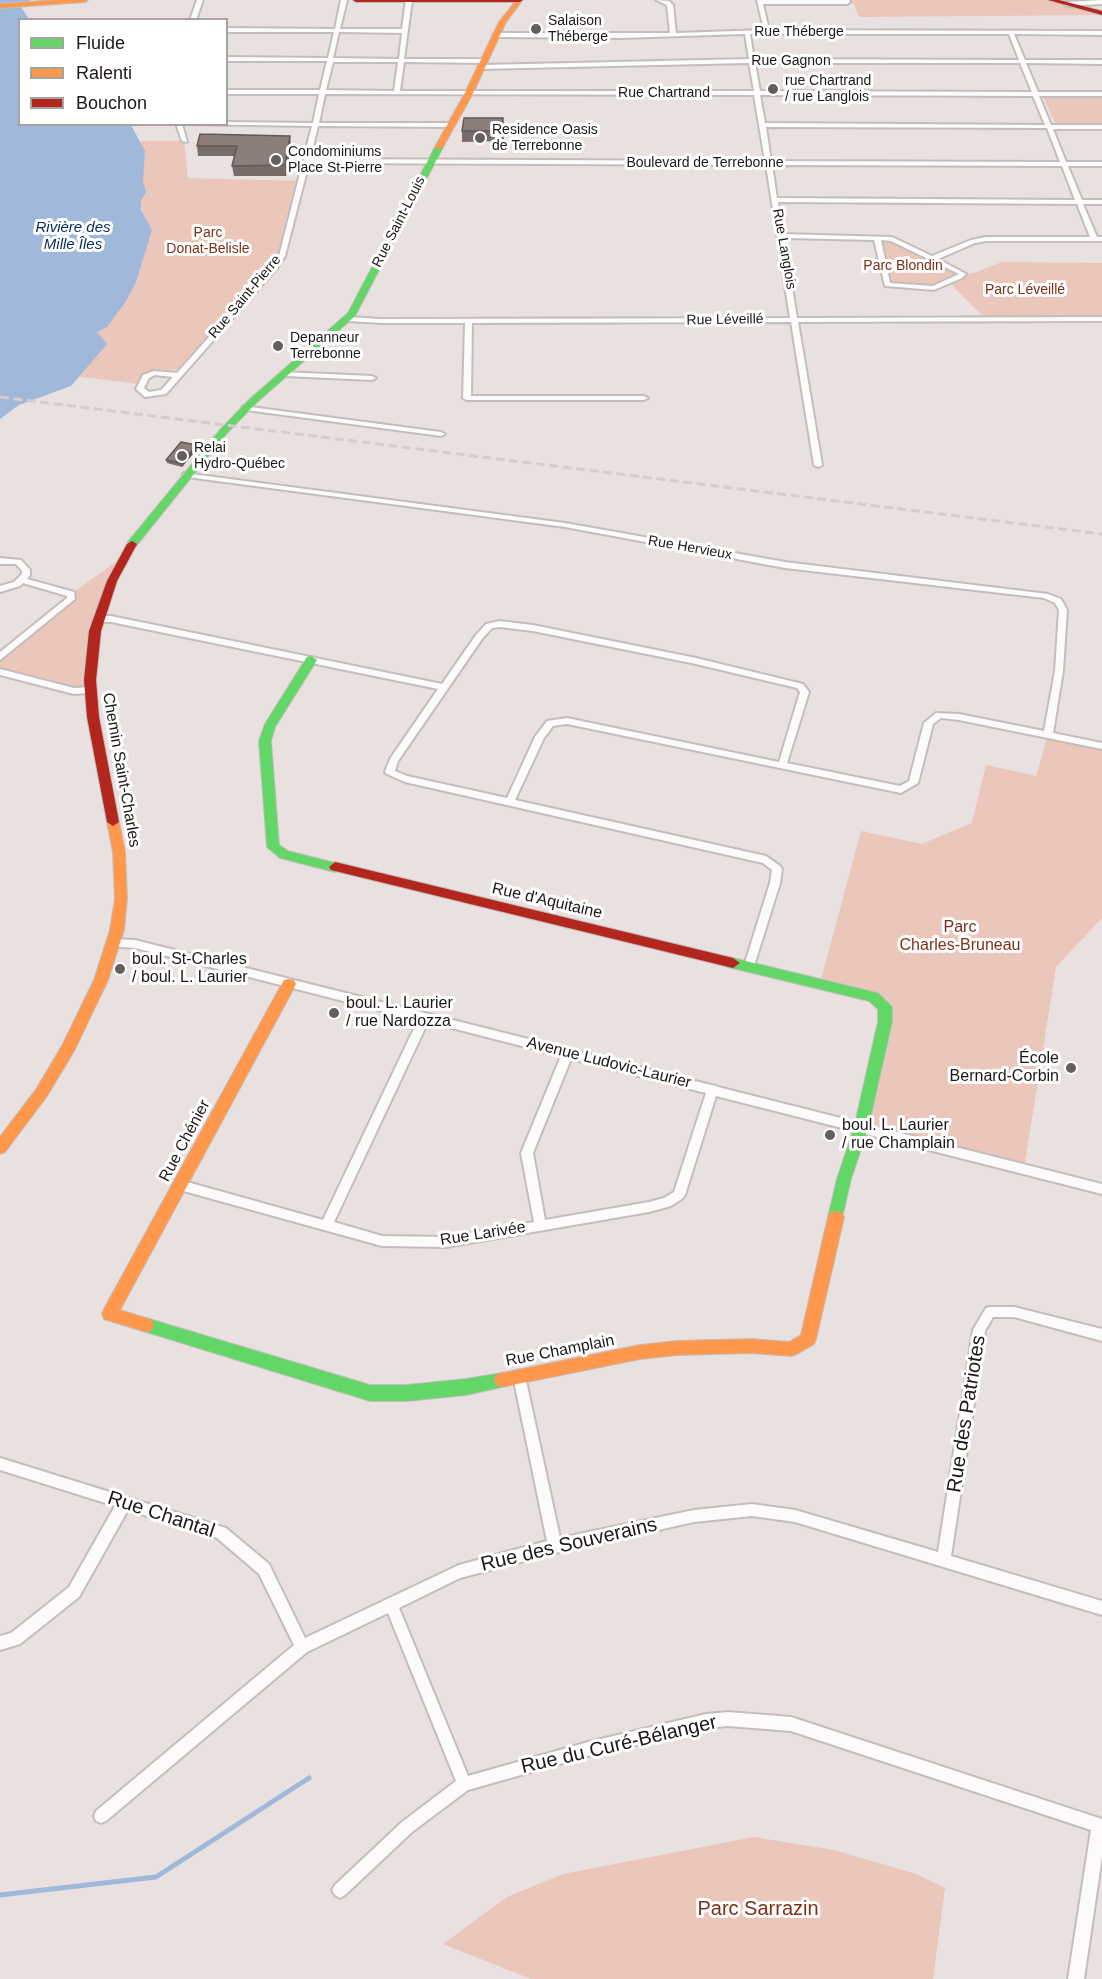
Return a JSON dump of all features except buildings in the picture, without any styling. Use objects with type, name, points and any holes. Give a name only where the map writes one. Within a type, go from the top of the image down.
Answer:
[{"type":"main road","points":[[0,6],[85,0]]},
{"type":"main road","points":[[356,0],[519,1]]},
{"type":"main road","points":[[1050,0],[1102,13]]},
{"type":"main road","name":"Rue Saint-Louis","points":[[243,411],[348,319],[430,162],[469,93],[496,35],[519,1]]},
{"type":"main road","name":"Chemin Saint-Charles","points":[[0,1148],[42,1092],[69,1047],[91,1003],[114,943],[121,899],[119,852],[90,690],[91,650],[98,619],[112,582],[130,547],[243,411]]},
{"type":"main road","name":"Rue d'Aquitaine","points":[[311,660],[269,728],[265,741],[273,847],[284,855],[873,996],[885,1006],[885,1022],[861,1128]]},
{"type":"main road","name":"Rue Chénier","points":[[110,1314],[289,984]]},
{"type":"main road","name":"Rue Champlain","points":[[110,1314],[370,1393],[407,1393],[454,1388],[639,1352],[713,1346],[791,1349],[808,1339],[844,1179],[861,1128]]},
{"type":"street","points":[[194,18],[200,0]]},
{"type":"street","name":"Rue Saint-Pierre","points":[[179,375],[154,373],[146,377],[140,389],[148,395],[163,392],[179,375],[282,256],[345,0]]},
{"type":"street","points":[[397,93],[409,0]]},
{"type":"street","points":[[659,0],[670,5],[673,34]]},
{"type":"street","points":[[767,32],[761,1],[847,2],[846,0]]},
{"type":"street","points":[[1066,4],[1102,2]]},
{"type":"street","points":[[228,30],[406,31]]},
{"type":"street","name":"Rue Théberge","points":[[496,35],[747,32],[1102,33]]},
{"type":"street","name":"Rue Langlois","points":[[747,32],[818,465]]},
{"type":"street","points":[[1011,33],[1094,238]]},
{"type":"street","name":"Rue Gagnon","points":[[228,59],[482,64],[751,61],[1102,62]]},
{"type":"street","name":"Rue Chartrand","points":[[228,92],[1102,94]]},
{"type":"street","points":[[228,124],[451,125]]},
{"type":"street","points":[[763,125],[1102,127]]},
{"type":"street","points":[[180,126],[185,141]]},
{"type":"street","name":"Boulevard de Terrebonne","points":[[307,160],[1102,164]]},
{"type":"street","points":[[775,200],[1102,202]]},
{"type":"street","points":[[782,236],[877,238],[901,242],[963,274],[934,288],[887,285],[877,238]]},
{"type":"street","points":[[934,258],[973,241],[986,239],[1102,239]]},
{"type":"street","name":"Rue Léveillé","points":[[348,319],[381,321],[1102,319]]},
{"type":"street","points":[[469,321],[467,398],[645,398]]},
{"type":"street","points":[[285,374],[372,378]]},
{"type":"street","points":[[243,411],[441,434]]},
{"type":"street","name":"Rue Hervieux","points":[[187,476],[565,525],[785,565],[1045,596],[1058,601],[1063,610],[1059,671],[1048,735]]},
{"type":"street","points":[[0,561],[11,560],[24,565],[26,570],[22,580],[11,587],[0,589]]},
{"type":"street","points":[[0,657],[70,599],[71,594],[22,580]]},
{"type":"street","points":[[98,619],[111,619],[444,688]]},
{"type":"street","points":[[749,966],[775,883],[777,869],[766,860],[405,779],[390,772],[393,761],[479,637],[489,626],[499,624],[533,628],[696,661],[800,686],[804,692],[782,766]]},
{"type":"street","points":[[0,672],[74,691],[90,690]]},
{"type":"street","points":[[510,802],[540,737],[550,723],[567,721],[901,790],[913,783],[929,723],[939,716],[959,717],[1102,746]]},
{"type":"street","name":"Avenue Ludovic-Laurier","points":[[114,943],[135,944],[1102,1189]]},
{"type":"street","points":[[327,1224],[425,1017]]},
{"type":"street","points":[[540,1225],[527,1153],[568,1053]]},
{"type":"street","name":"Rue Larivée","points":[[180,1185],[382,1241],[446,1242],[649,1207],[667,1202],[679,1195],[713,1089]]},
{"type":"street","name":"Rue des Patriotes","points":[[944,1560],[979,1330],[990,1312],[1014,1312],[1102,1335]]},
{"type":"street","points":[[519,1376],[555,1546]]},
{"type":"street","name":"Rue Chantal","points":[[0,1464],[221,1533],[264,1569],[302,1647]]},
{"type":"street","points":[[0,1643],[15,1639],[74,1592],[125,1502]]},
{"type":"street","name":"Rue des Souverains","points":[[101,1816],[302,1647],[459,1572],[555,1546],[694,1516],[752,1510],[795,1516],[1102,1608]]},
{"type":"street","points":[[391,1605],[465,1784]]},
{"type":"street","name":"Rue du Curé-Bélanger","points":[[339,1890],[407,1827],[465,1784],[588,1749],[706,1721],[728,1719],[791,1724],[1101,1826]]},
{"type":"street","points":[[1076,1979],[1101,1826]]},
{"type":"green space","points":[[846,0],[1046,0],[1102,15],[859,17],[854,4]]},
{"type":"green space","points":[[1043,96],[1102,97],[1102,125],[1056,125]]},
{"type":"green space","name":"Parc Donat-Belisle","points":[[141,141],[184,141],[188,178],[302,181],[278,253],[184,369],[148,371],[138,384],[74,376],[100,336],[97,332],[129,296],[133,283],[147,224],[140,204]]},
{"type":"green space","name":"Parc Léveillé","points":[[877,238],[901,242],[963,274],[974,273],[1002,262],[1102,263],[1102,319],[985,318],[949,282],[934,288],[887,285]]},
{"type":"green space","points":[[130,552],[107,593],[96,657],[95,690],[70,688],[0,672],[0,657],[70,599],[71,594]]},
{"type":"green space","name":"Parc Charles-Bruneau","points":[[1048,735],[1102,746],[1102,918],[1056,967],[1024,1169],[861,1128],[885,1007],[820,983],[861,831],[922,844],[972,823],[986,765],[1036,776]]},
{"type":"green space","name":"Parc Sarrazin","points":[[754,1837],[834,1850],[916,1874],[945,1888],[933,1979],[531,1979],[443,1944],[507,1897],[563,1874]]},
{"type":"water","name":"Rivière des Mille Îles","points":[[0,0],[31,0],[21,7],[28,18],[18,18],[18,126],[132,126],[145,151],[143,181],[146,192],[141,201],[141,210],[152,230],[136,282],[126,301],[107,327],[97,332],[107,344],[71,386],[19,405],[0,419]]},
{"type":"waterway","points":[[0,1895],[156,1877],[309,1778]]},
{"type":"railway","points":[[0,397],[1102,534]]},
{"type":"traffic: fast","points":[[132,544],[223,432],[253,401],[352,314],[439,147]]},
{"type":"traffic: fast","points":[[311,660],[269,727],[265,741],[273,847],[284,855],[335,867]]},
{"type":"traffic: fast","points":[[733,963],[873,997],[885,1007],[885,1022],[861,1128],[844,1179],[836,1217]]},
{"type":"traffic: fast","points":[[146,1325],[370,1393],[407,1393],[466,1387],[502,1380]]},
{"type":"traffic: slow","points":[[0,6],[85,0]]},
{"type":"traffic: slow","points":[[439,147],[469,93],[503,22],[518,2]]},
{"type":"traffic: slow","points":[[0,1148],[42,1092],[69,1047],[101,980],[117,930],[121,899],[119,852],[113,822]]},
{"type":"traffic: slow","points":[[146,1325],[110,1314],[289,984]]},
{"type":"traffic: slow","points":[[502,1380],[640,1352],[677,1348],[751,1346],[791,1349],[808,1339],[836,1217]]},
{"type":"traffic: jam","points":[[356,0],[520,0]]},
{"type":"traffic: jam","points":[[1051,0],[1102,13]]},
{"type":"traffic: jam","points":[[113,822],[93,717],[90,680],[95,631],[112,581],[132,544]]},
{"type":"traffic: jam","points":[[335,867],[733,963]]},
{"type":"place","name":"Salaison Théberge","points":[[536,29]]},
{"type":"place","name":"rue Chartrand / rue Langlois","points":[[773,89]]},
{"type":"place","name":"Residence Oasis de Terrebonne","points":[[480,138]]},
{"type":"place","name":"Condominiums Place St-Pierre","points":[[276,160]]},
{"type":"place","name":"Depanneur Terrebonne","points":[[278,346]]},
{"type":"place","name":"Relai Hydro-Québec","points":[[182,456]]},
{"type":"place","name":"boul. St-Charles / boul. L. Laurier","points":[[120,969]]},
{"type":"place","name":"boul. L. Laurier / rue Nardozza","points":[[334,1013]]},
{"type":"place","name":"École Bernard-Corbin","points":[[1071,1068]]},
{"type":"place","name":"boul. L. Laurier / rue Champlain","points":[[830,1135]]},
{"type":"park label","name":"Parc Blondin","points":[[903,266]]}]
